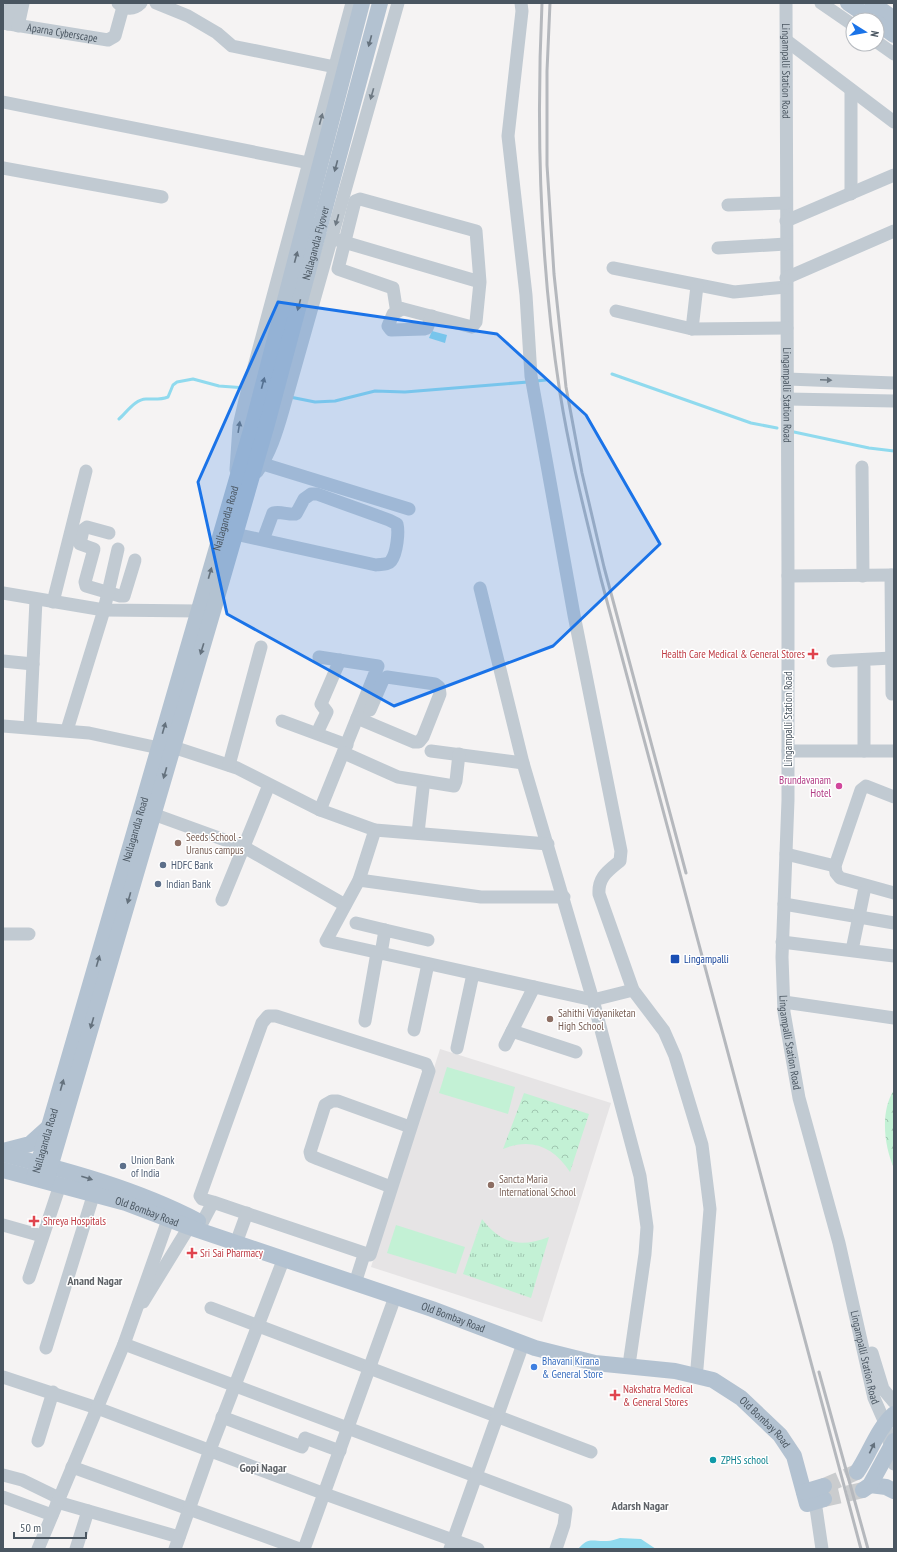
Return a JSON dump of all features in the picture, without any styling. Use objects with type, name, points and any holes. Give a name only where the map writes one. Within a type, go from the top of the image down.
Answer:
[{"type":"main road","name":"Nallagandla Flyover","points":[[260,422],[362,3]]},
{"type":"main road","name":"Nallagandla Flyover","points":[[242,481],[380,3]]},
{"type":"main road","points":[[848,3],[861,12]]},
{"type":"main road","points":[[872,3],[894,19]]},
{"type":"main road","name":"Nallagandla Road","points":[[46,1175],[50,1126],[166,747],[235,534],[242,481]]},
{"type":"main road","name":"Nallagandla Road","points":[[46,1175],[153,814],[166,747],[199,611],[242,481]]},
{"type":"main road","points":[[3,1153],[30,1144],[50,1126]]},
{"type":"main road","name":"Old Bombay Road","points":[[3,1153],[46,1175],[168,1220],[239,1235],[356,1277],[419,1295],[549,1344],[582,1351],[697,1368],[716,1374],[734,1384],[754,1399],[784,1430],[801,1455],[814,1495]]},
{"type":"main road","name":"Old Bombay Road","points":[[3,1170],[46,1175]]},
{"type":"main road","points":[[46,1175],[128,1191],[175,1210],[196,1225]]},
{"type":"main road","name":"Old Bombay Road","points":[[196,1225],[284,1258],[432,1309],[523,1344],[582,1361],[675,1371],[705,1377],[721,1384],[741,1398],[780,1435],[794,1456],[814,1495]]},
{"type":"main road","points":[[857,1472],[867,1458],[889,1418]]},
{"type":"main road","points":[[892,1445],[867,1488],[886,1487],[894,1490]]},
{"type":"street","points":[[10,24],[11,3]]},
{"type":"street","points":[[10,24],[23,3]]},
{"type":"street","points":[[121,5],[133,8],[141,3]]},
{"type":"street","points":[[156,3],[188,16],[217,33],[232,46],[334,67]]},
{"type":"street","points":[[352,3],[245,400],[236,453],[242,481],[263,464],[275,436],[398,3]]},
{"type":"street","points":[[521,3],[522,11],[508,136],[526,295],[532,381],[574,614],[621,851],[620,861],[602,876],[598,886],[599,894],[633,990],[664,1031],[675,1056],[702,1145],[710,1209],[697,1368]]},
{"type":"street","name":"Lingampalli Station Road","points":[[786,3],[788,751],[786,854],[782,942],[784,1002],[799,1098],[839,1243],[874,1398],[889,1418],[894,1464]]},
{"type":"street","points":[[821,3],[845,20]]},
{"type":"street","name":"Aparna Cyberscape","points":[[10,24],[108,40],[115,36],[121,5]]},
{"type":"street","points":[[887,39],[894,54]]},
{"type":"street","points":[[787,41],[894,122]]},
{"type":"street","points":[[851,194],[852,90]]},
{"type":"street","points":[[3,102],[309,163]]},
{"type":"street","points":[[3,168],[162,197]]},
{"type":"street","points":[[786,221],[894,175]]},
{"type":"street","points":[[324,264],[338,269],[393,288],[396,307],[472,327],[476,322],[480,282],[476,231],[360,200],[355,201],[338,269]]},
{"type":"street","points":[[728,205],[786,203]]},
{"type":"street","points":[[613,268],[697,286],[734,292],[786,283],[894,231]]},
{"type":"street","points":[[331,238],[480,282]]},
{"type":"street","points":[[718,248],[786,244]]},
{"type":"street","points":[[692,329],[697,286]]},
{"type":"street","points":[[402,309],[393,314],[388,326],[391,330],[427,328],[432,316]]},
{"type":"street","points":[[616,311],[692,329],[786,328]]},
{"type":"street","points":[[787,379],[894,383]]},
{"type":"street","points":[[787,398],[894,401]]},
{"type":"street","points":[[263,464],[409,509]]},
{"type":"street","points":[[862,467],[862,576]]},
{"type":"street","points":[[53,602],[86,471]]},
{"type":"street","points":[[235,534],[362,562],[386,564],[391,561],[399,532],[397,524],[389,520],[317,494],[311,494],[304,499],[296,514],[288,515],[280,512],[273,513],[263,540]]},
{"type":"street","points":[[109,533],[86,527],[83,530],[80,541],[81,544],[94,549],[85,582],[86,586],[107,593],[124,596],[135,560]]},
{"type":"street","points":[[67,730],[104,610],[118,549]]},
{"type":"street","points":[[788,576],[892,576],[892,694]]},
{"type":"street","points":[[480,588],[523,763],[564,897],[640,1176],[647,1227],[645,1254],[630,1358]]},
{"type":"street","points":[[3,593],[36,600],[104,610],[199,611]]},
{"type":"street","points":[[30,727],[36,600]]},
{"type":"street","points":[[228,765],[261,648]]},
{"type":"street","points":[[319,657],[378,666],[364,714]]},
{"type":"street","points":[[833,661],[892,658]]},
{"type":"street","points":[[317,734],[327,712],[321,704],[340,660]]},
{"type":"street","points":[[3,661],[33,664]]},
{"type":"street","points":[[864,667],[864,751]]},
{"type":"street","points":[[320,810],[345,749],[364,714],[383,680],[387,677],[435,684],[439,687],[440,694],[423,737],[419,742],[414,742],[364,714]]},
{"type":"street","points":[[282,721],[317,734],[398,778],[454,786],[456,781],[459,754]]},
{"type":"street","points":[[3,726],[67,730],[166,747],[228,765],[320,810],[375,830],[548,844]]},
{"type":"street","points":[[431,751],[523,763]]},
{"type":"street","points":[[788,751],[894,751]]},
{"type":"street","points":[[222,900],[270,785]]},
{"type":"street","points":[[894,797],[866,786],[861,790],[835,866],[836,873],[840,878],[894,894]]},
{"type":"street","points":[[418,833],[422,788]]},
{"type":"street","points":[[153,814],[244,847],[345,905]]},
{"type":"street","points":[[375,830],[359,880],[326,941],[593,1000],[633,990]]},
{"type":"street","points":[[786,854],[835,866]]},
{"type":"street","points":[[359,880],[481,897],[564,897]]},
{"type":"street","points":[[852,950],[864,892]]},
{"type":"street","points":[[784,904],[894,923]]},
{"type":"street","points":[[356,924],[428,940]]},
{"type":"street","points":[[365,1021],[385,930]]},
{"type":"street","points":[[3,934],[29,934]]},
{"type":"street","points":[[782,942],[894,956]]},
{"type":"street","points":[[414,1030],[428,964]]},
{"type":"street","points":[[457,1048],[473,974]]},
{"type":"street","points":[[505,1045],[534,987]]},
{"type":"street","points":[[784,1002],[894,1018]]},
{"type":"street","points":[[268,1016],[284,1018],[426,1064],[429,1071],[410,1127],[370,1255],[364,1255],[213,1202],[200,1196],[262,1023],[268,1016]]},
{"type":"street","points":[[512,1031],[576,1052]]},
{"type":"street","points":[[391,1187],[311,1156],[310,1152],[326,1105],[332,1101],[338,1101],[410,1127]]},
{"type":"street","points":[[29,1278],[42,1236],[46,1175]]},
{"type":"street","points":[[46,1348],[94,1193]]},
{"type":"street","points":[[135,1312],[148,1296],[213,1202]]},
{"type":"street","points":[[239,1235],[247,1213]]},
{"type":"street","points":[[38,1549],[124,1344],[168,1220]]},
{"type":"street","points":[[3,1225],[42,1236]]},
{"type":"street","points":[[356,1277],[364,1255]]},
{"type":"street","points":[[3,1475],[24,1481],[58,1500],[177,1543],[222,1417],[284,1258]]},
{"type":"street","points":[[304,1549],[395,1297]]},
{"type":"street","points":[[211,1308],[591,1452]]},
{"type":"street","points":[[859,1330],[868,1338],[883,1389],[894,1402]]},
{"type":"street","points":[[124,1344],[566,1510],[564,1525],[556,1549]]},
{"type":"street","points":[[452,1545],[523,1344]]},
{"type":"street","points":[[3,1377],[53,1392],[210,1450],[452,1545],[478,1549]]},
{"type":"street","points":[[38,1441],[53,1392]]},
{"type":"street","points":[[222,1417],[302,1447],[305,1438],[340,1451]]},
{"type":"street","points":[[72,1467],[188,1510],[300,1549]]},
{"type":"street","points":[[814,1495],[818,1549]]},
{"type":"street","points":[[814,1495],[822,1549]]},
{"type":"street","points":[[3,1497],[52,1515]]},
{"type":"street","points":[[76,1549],[88,1511]]},
{"type":"highlighted area","points":[[278,302],[497,334],[586,415],[660,544],[553,646],[394,706],[227,614],[198,482]]},
{"type":"shaded area","name":"Sancta Maria International School","points":[[440,1049],[611,1103],[542,1322],[371,1267]]},
{"type":"green space","points":[[447,1067],[515,1087],[508,1114],[439,1093]]},
{"type":"green space","points":[[894,1090],[894,1168],[886,1139],[885,1118],[890,1098]]},
{"type":"green space","points":[[524,1093],[589,1114],[570,1172],[557,1156],[541,1147],[532,1144],[523,1144],[503,1149]]},
{"type":"green space","points":[[482,1219],[496,1234],[512,1242],[529,1242],[549,1237],[531,1298],[463,1274]]},
{"type":"green space","points":[[396,1225],[465,1247],[456,1274],[387,1253]]},
{"type":"water","points":[[432,331],[447,335],[445,343],[429,338]]},
{"type":"water","points":[[620,1538],[641,1539],[656,1549],[578,1549],[585,1542],[591,1540],[609,1541]]},
{"type":"waterway","points":[[612,374],[751,423],[777,428]]},
{"type":"waterway","points":[[119,419],[132,406],[143,399],[160,399],[168,397],[173,385],[177,382],[193,379],[219,386],[246,388]]},
{"type":"waterway","points":[[536,381],[546,380]]},
{"type":"waterway","points":[[290,397],[315,402],[335,401],[375,391],[405,392],[528,382]]},
{"type":"waterway","points":[[794,432],[869,448],[894,451]]},
{"type":"tunnel","points":[[824,1486],[857,1472]]},
{"type":"tunnel","points":[[824,1499],[863,1490]]},
{"type":"railway","points":[[542,3],[539,101],[541,198],[544,247],[553,345],[569,440],[601,579],[861,1549]]},
{"type":"railway","points":[[550,3],[547,71],[547,165],[554,274],[566,387],[582,473],[604,567],[686,873]]},
{"type":"railway","points":[[819,1372],[868,1549]]},
{"type":"place","name":"Health Care Medical & General Stores","points":[[813,654]]},
{"type":"place","name":"Brundavanam Hotel","points":[[839,786]]},
{"type":"place","name":"Seeds School - Uranus campus","points":[[178,843]]},
{"type":"place","name":"HDFC Bank","points":[[163,865]]},
{"type":"place","name":"Indian Bank","points":[[158,884]]},
{"type":"place","name":"Lingampalli","points":[[675,959]]},
{"type":"place","name":"Sahithi Vidyaniketan High School","points":[[550,1019]]},
{"type":"place","name":"Union Bank of India","points":[[123,1166]]},
{"type":"place","name":"Sancta Maria International School","points":[[491,1185]]},
{"type":"place","name":"Shreya Hospitals","points":[[34,1221]]},
{"type":"place","name":"Sri Sai Pharmacy","points":[[192,1253]]},
{"type":"place","name":"Bhavani Kirana & General Store","points":[[534,1367]]},
{"type":"place","name":"Nakshatra Medical & General Stores","points":[[615,1395]]},
{"type":"place","name":"ZPHS school","points":[[713,1460]]},
{"type":"district","name":"Anand Nagar","points":[[95,1281]]},
{"type":"district","name":"Gopi Nagar","points":[[263,1468]]},
{"type":"district","name":"Adarsh Nagar","points":[[640,1506]]}]
